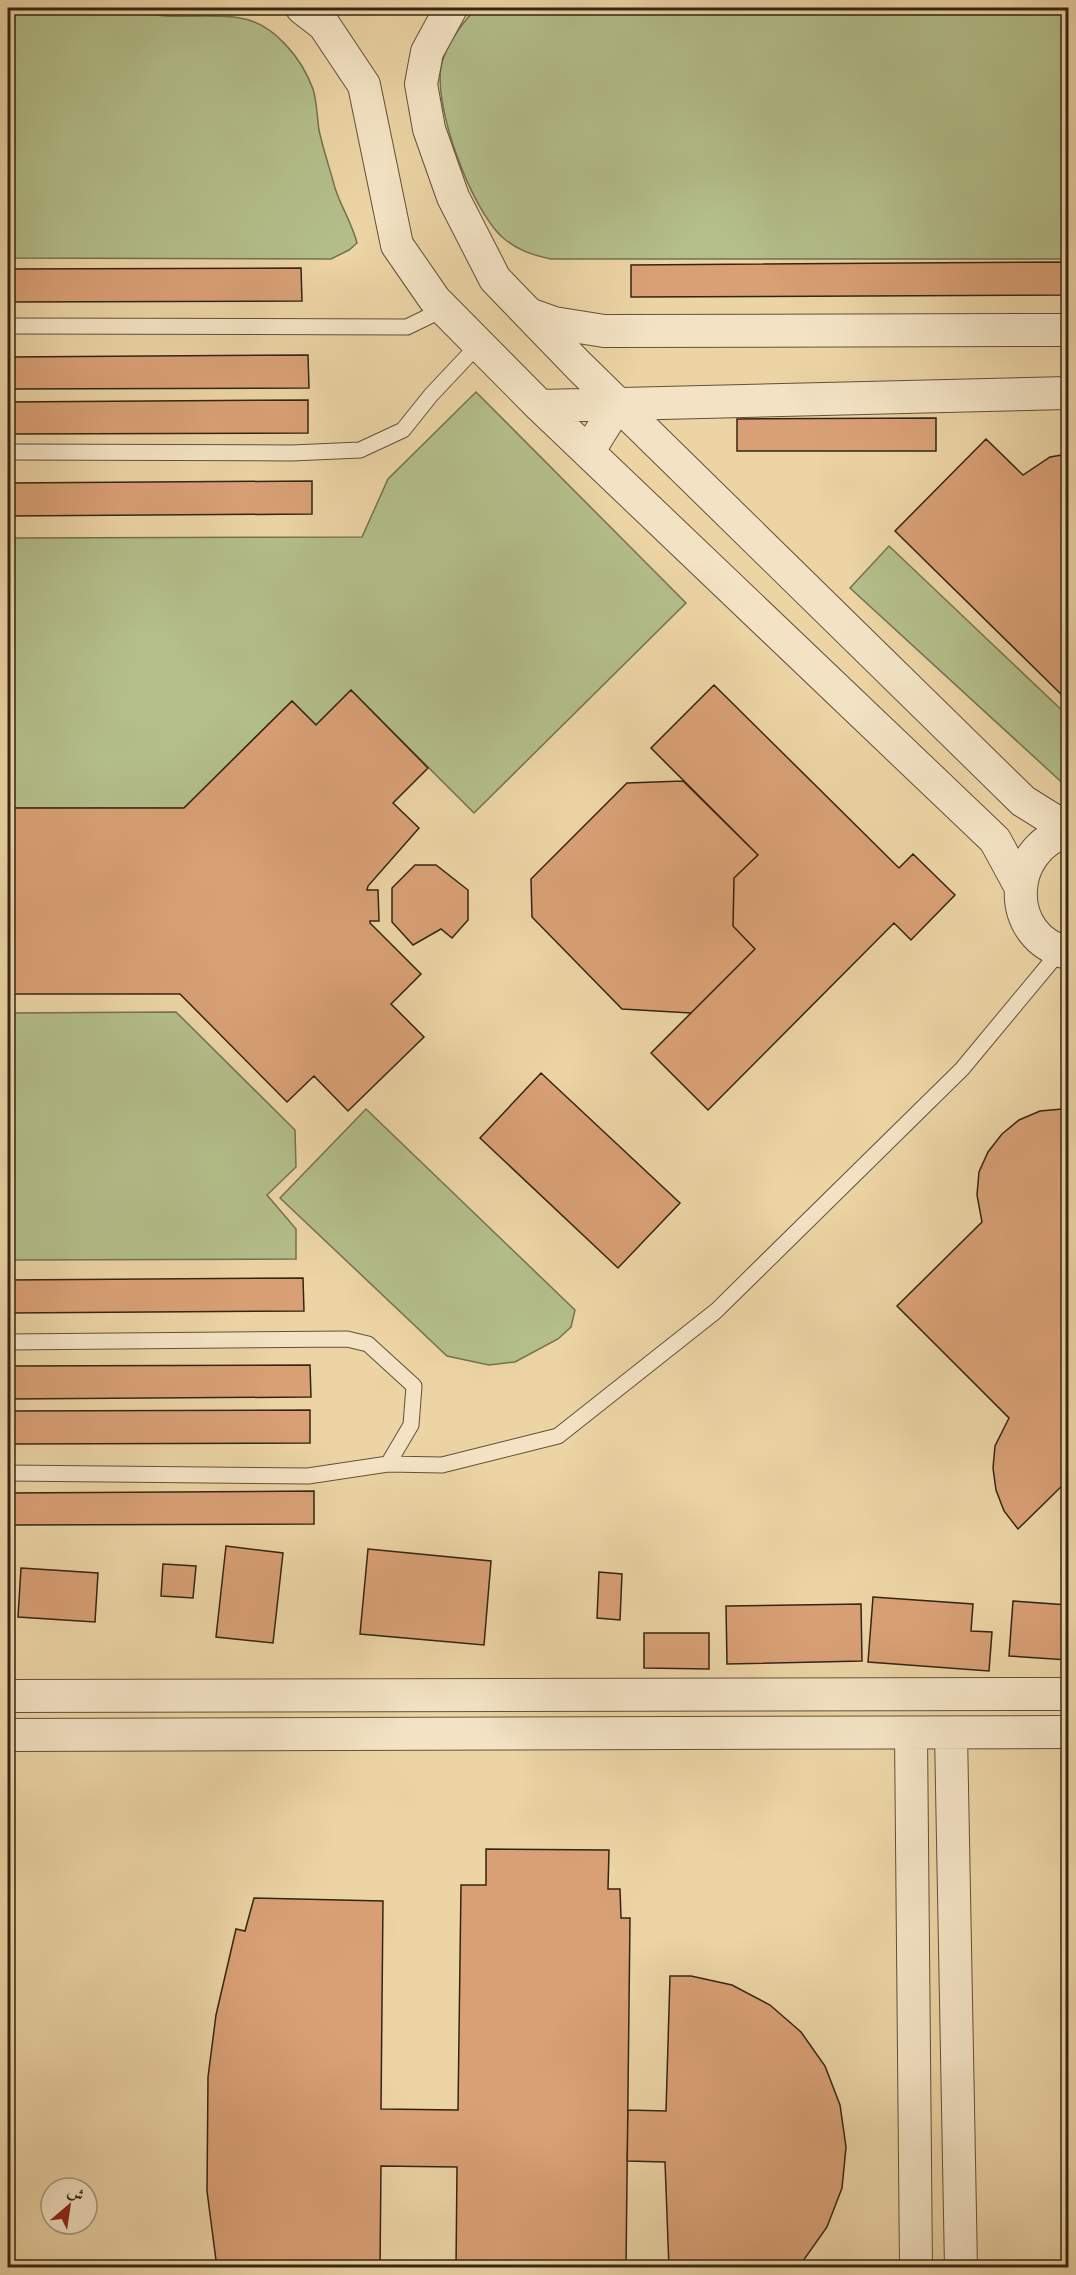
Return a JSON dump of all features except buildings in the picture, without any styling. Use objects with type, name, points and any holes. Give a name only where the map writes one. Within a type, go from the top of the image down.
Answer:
[{"type":"street","points":[[302,8],[324,25],[364,85],[397,245],[444,309],[540,406],[995,840],[1020,886]]},
{"type":"street","points":[[451,8],[427,52],[421,84],[429,129],[453,197],[495,279],[618,404],[1023,801],[1068,830]]},
{"type":"street","points":[[528,314],[554,323],[604,331],[1068,330]]},
{"type":"street","points":[[540,406],[1068,393]]},
{"type":"street","points":[[588,452],[618,404]]},
{"type":"street","points":[[1064,952],[1042,941],[1029,925],[1022,906],[1020,886],[1026,865],[1038,847],[1055,835],[1068,830]]},
{"type":"street","points":[[8,1696],[1068,1694]]},
{"type":"street","points":[[8,1735],[1068,1732]]},
{"type":"street","points":[[911,1733],[916,2268]]},
{"type":"street","points":[[951,1733],[961,2268]]},
{"type":"lane","points":[[8,326],[407,327],[444,309]]},
{"type":"lane","points":[[8,452],[292,453],[360,450],[403,430],[431,395],[479,344]]},
{"type":"lane","points":[[8,1473],[308,1476],[388,1464],[442,1465],[558,1436],[716,1311],[962,1069],[1064,952]]},
{"type":"lane","points":[[8,1342],[347,1339],[368,1344],[414,1386],[411,1425],[388,1464]]},
{"type":"green space","points":[[8,8],[132,8],[157,15],[227,16],[252,21],[264,27],[285,44],[294,55],[313,89],[322,144],[335,188],[357,243],[331,259],[8,258]]},
{"type":"green space","points":[[476,8],[1068,8],[1068,259],[551,259],[525,251],[502,237],[478,204],[457,157],[443,107],[440,85],[443,59],[455,35]]},
{"type":"green space","points":[[476,392],[686,603],[474,813],[351,690],[316,725],[292,701],[184,808],[8,808],[8,538],[362,537],[388,479]]},
{"type":"green space","points":[[889,546],[1068,716],[1068,788],[850,588]]},
{"type":"green space","points":[[176,1012],[295,1130],[296,1167],[267,1195],[296,1229],[296,1259],[8,1260],[8,1013]]},
{"type":"green space","points":[[366,1109],[575,1310],[571,1327],[558,1339],[515,1362],[489,1365],[447,1356],[280,1198]]}]
